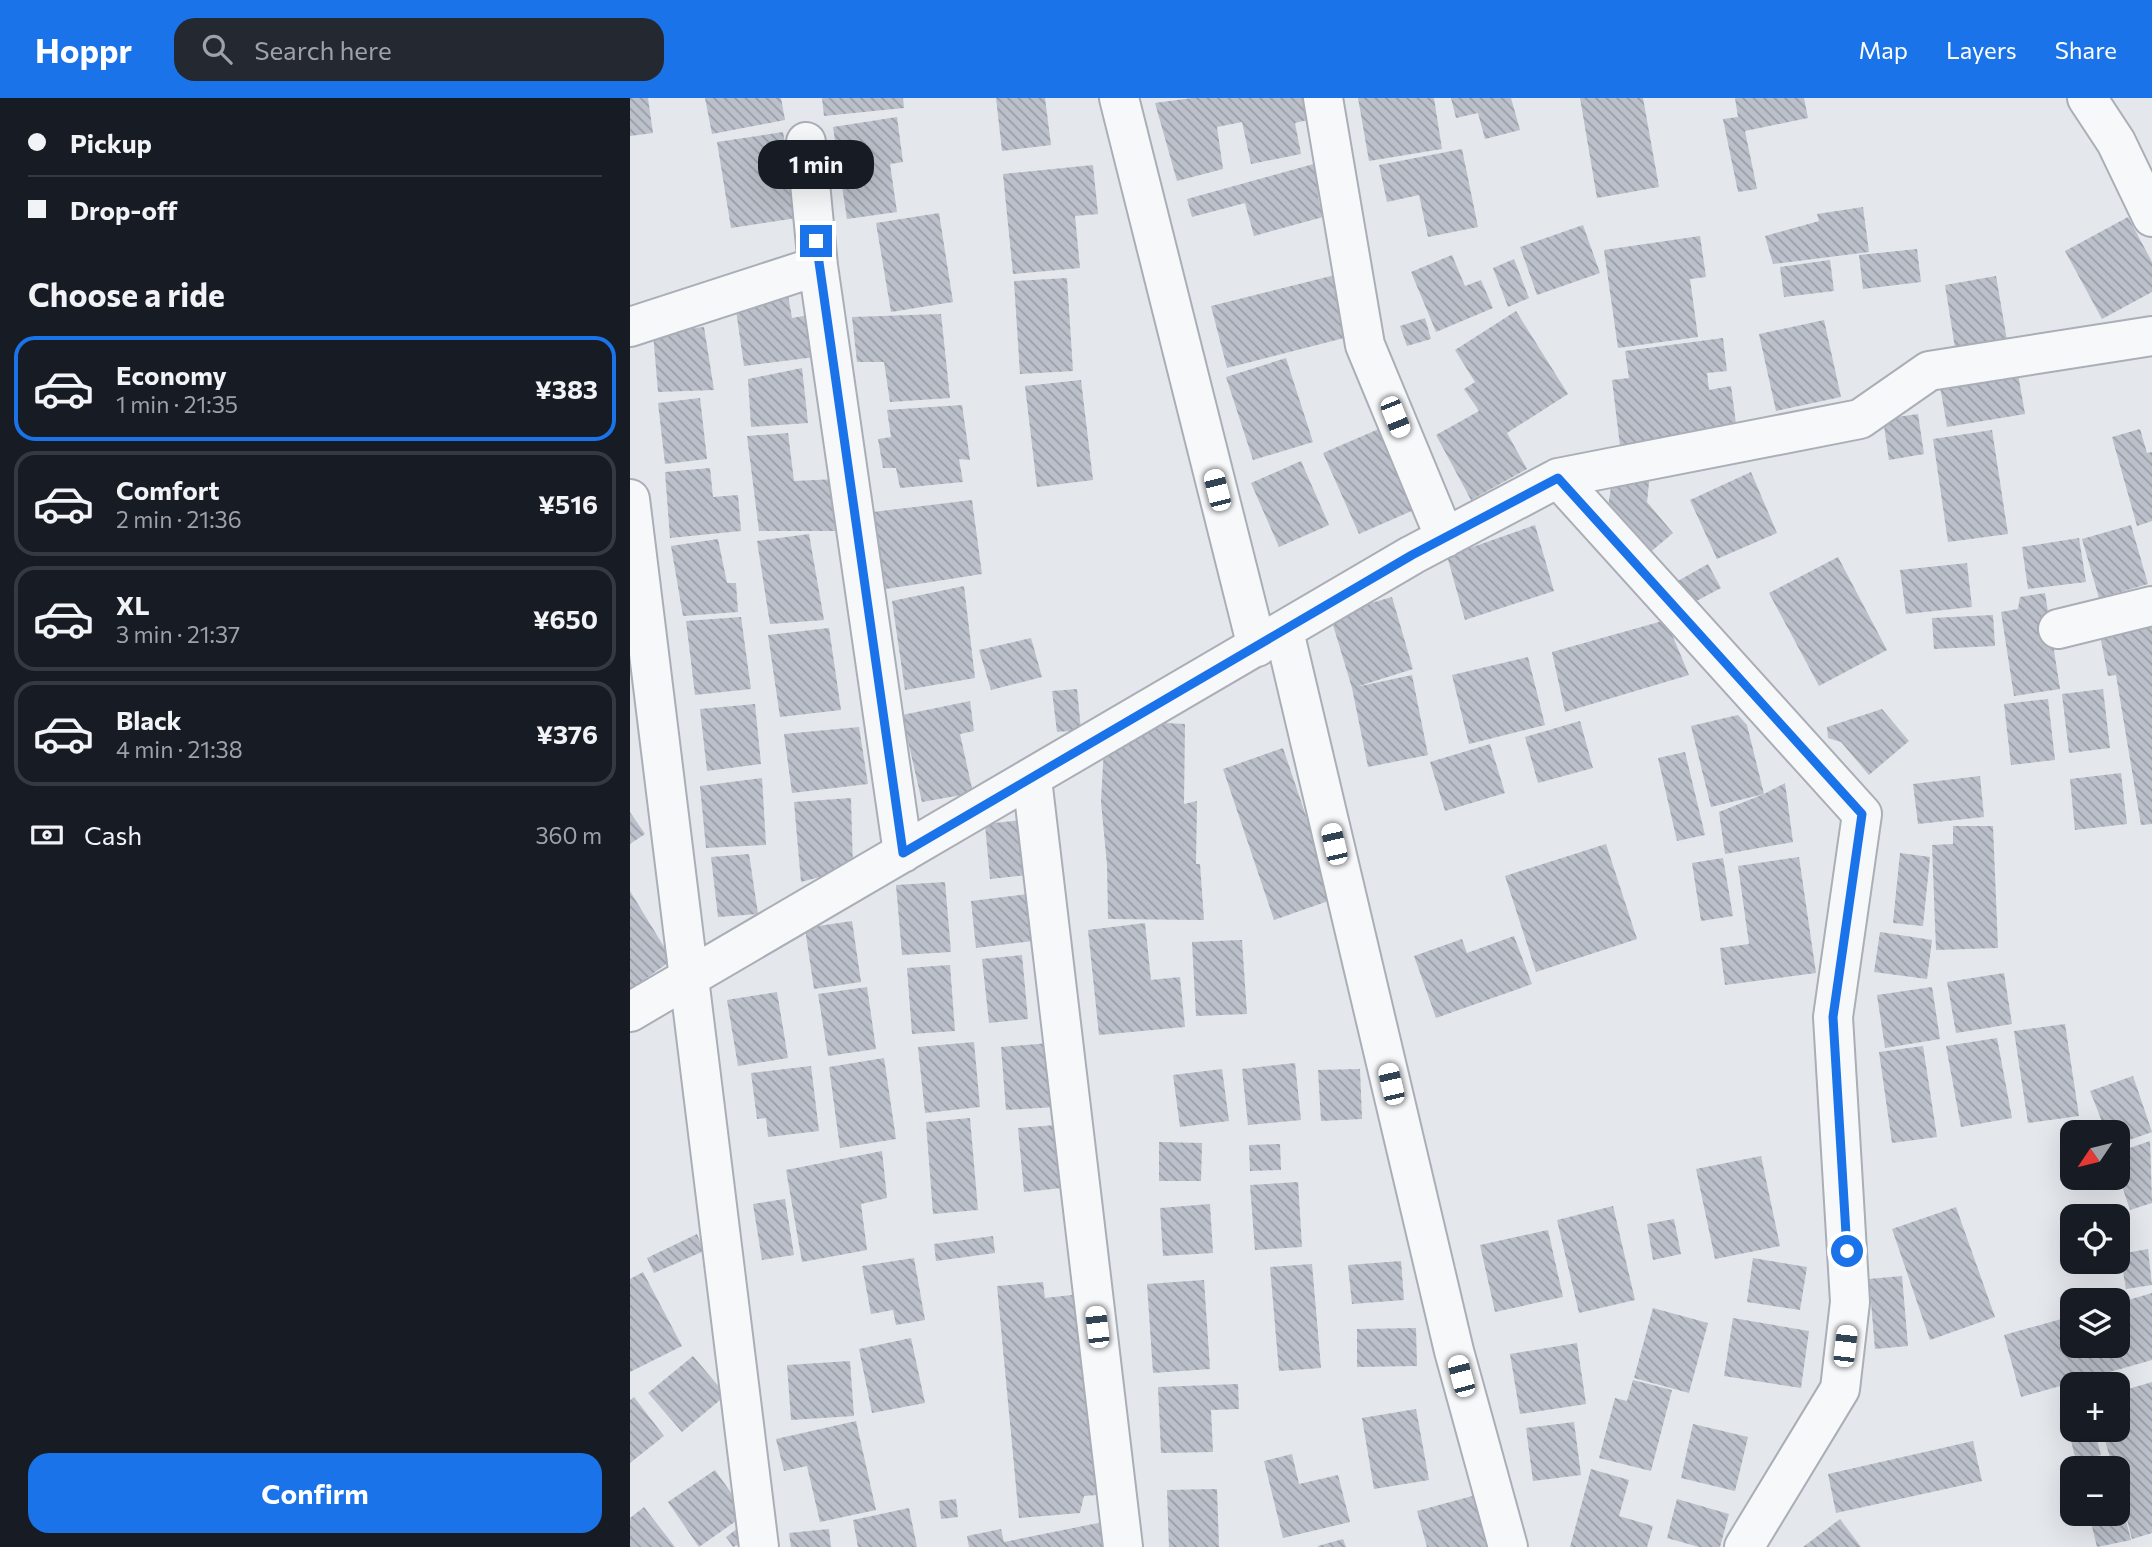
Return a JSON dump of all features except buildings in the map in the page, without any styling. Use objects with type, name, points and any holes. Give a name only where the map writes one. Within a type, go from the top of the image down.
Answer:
[{"type":"street","points":[[1119,98],[1270,639],[1451,1338],[1508,1547]]},
{"type":"street","points":[[1323,98],[1365,345],[1445,538]]},
{"type":"street","points":[[2087,98],[2116,142],[2152,217]]},
{"type":"street","points":[[806,142],[818,266],[903,853]]},
{"type":"street","points":[[630,327],[818,266]]},
{"type":"street","points":[[630,1012],[1412,555],[1558,478],[1860,419],[1929,371],[2152,336]]},
{"type":"street","points":[[1558,478],[1862,814],[1833,1017],[1850,1303],[1840,1389],[1751,1543]]},
{"type":"street","points":[[631,514],[759,1547]]},
{"type":"street","points":[[2058,629],[2152,606]]},
{"type":"street","points":[[1031,779],[1123,1547]]},
{"type":"route","points":[[816,241],[903,853],[1412,555],[1558,478],[1862,814],[1833,1017],[1847,1251]]}]
